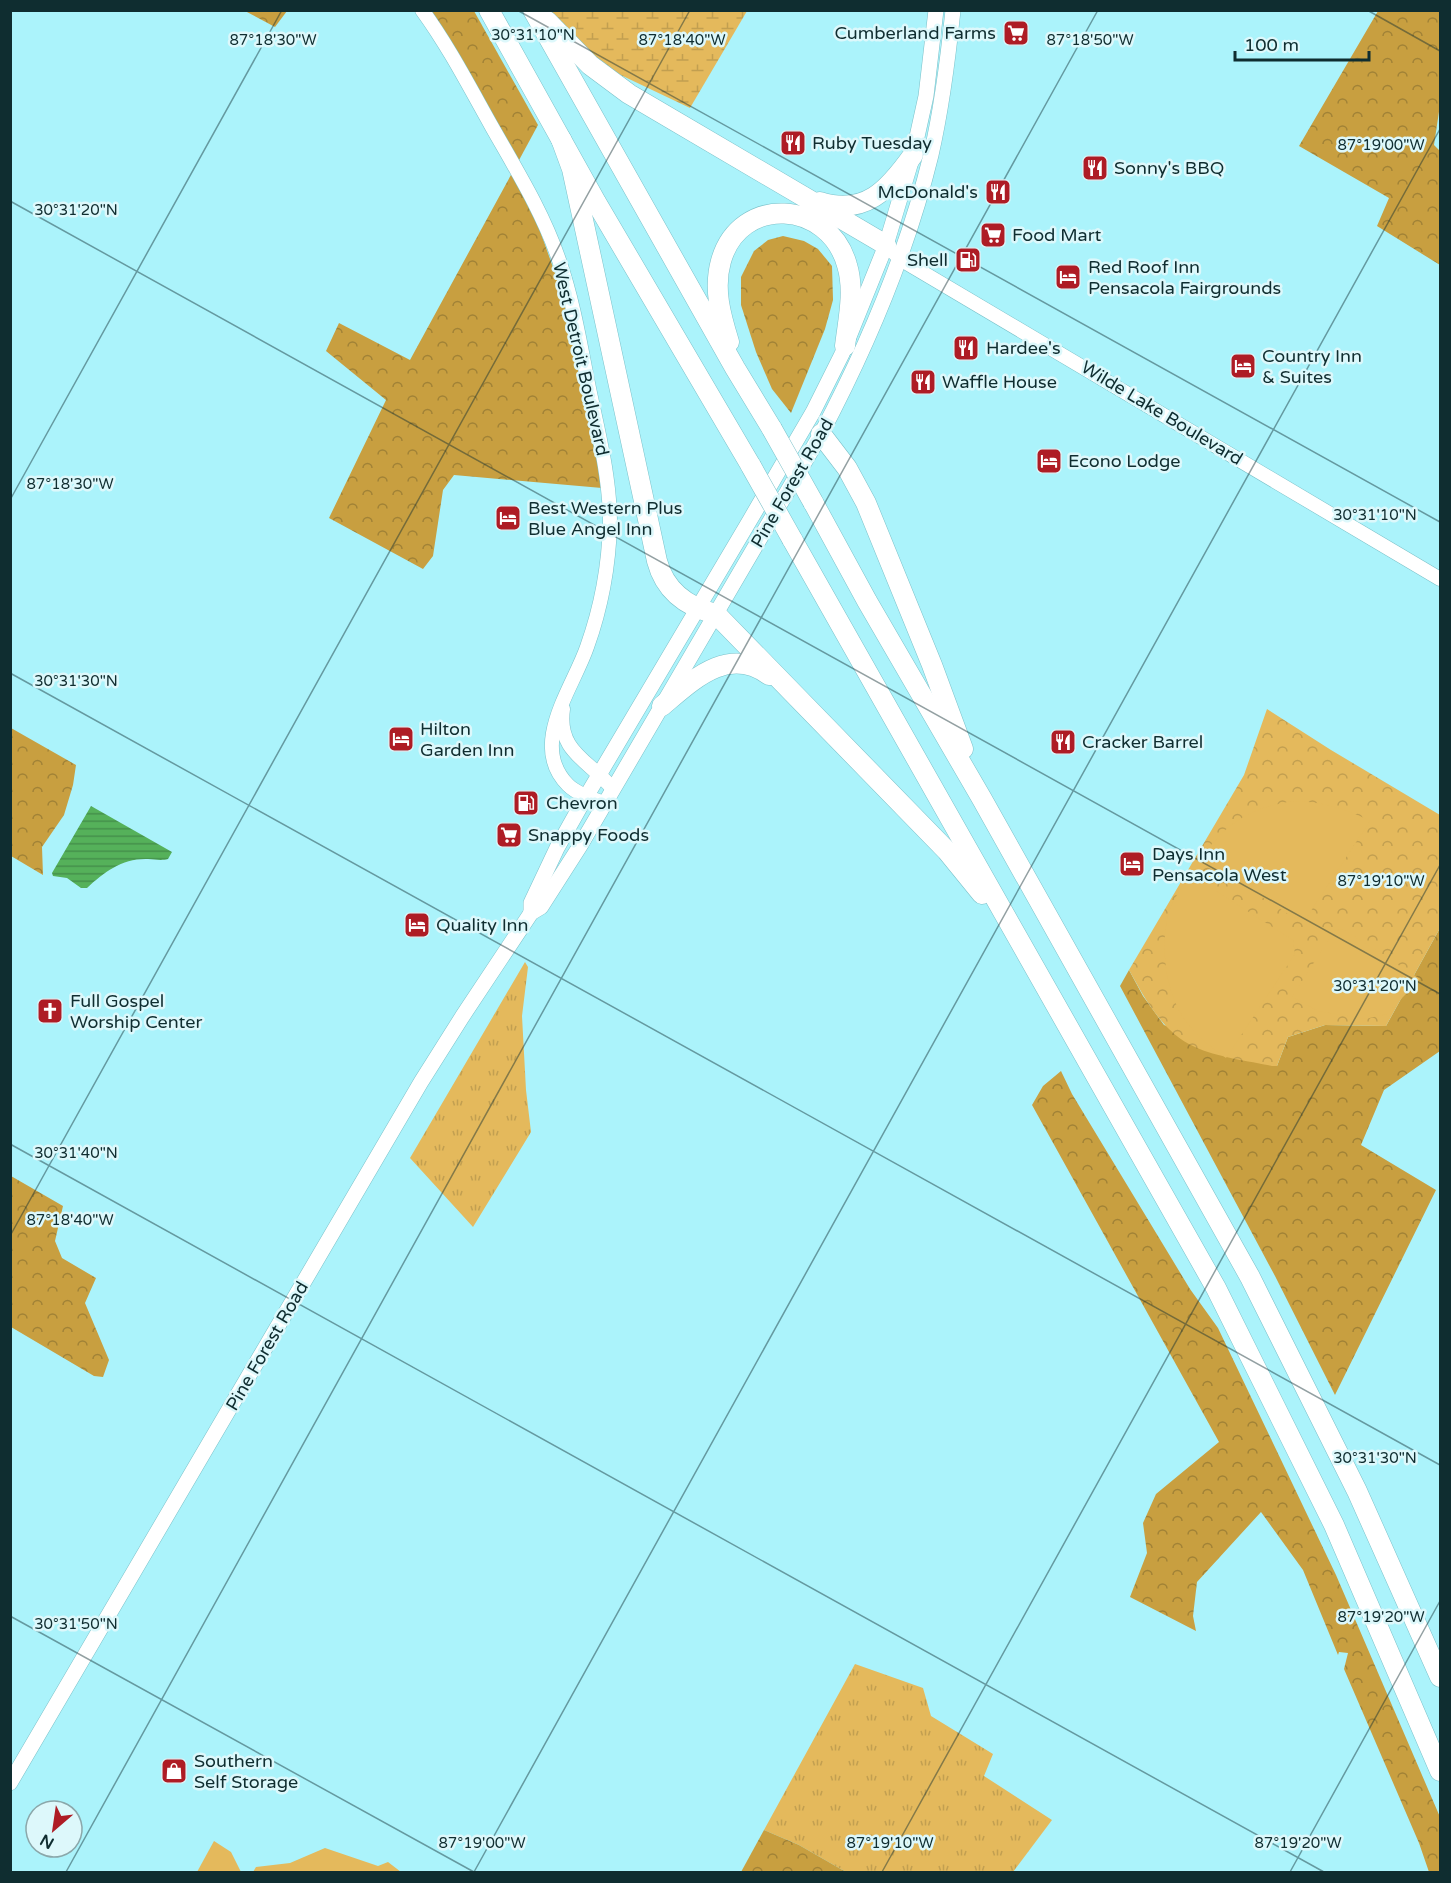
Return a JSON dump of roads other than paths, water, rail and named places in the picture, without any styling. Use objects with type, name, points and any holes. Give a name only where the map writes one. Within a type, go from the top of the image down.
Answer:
[{"type":"highway","points":[[489,10],[596,202],[751,466],[1216,1288],[1334,1525],[1440,1771]]},
{"type":"highway","points":[[533,10],[735,368],[772,429],[867,601],[982,799],[1250,1277],[1357,1491],[1440,1677]]},
{"type":"highway","points":[[538,10],[590,65],[615,85],[886,245]]},
{"type":"highway","points":[[561,139],[572,169],[659,570],[672,590],[707,612],[795,694],[947,851],[1020,942]]},
{"type":"highway","points":[[795,192],[832,206],[851,206],[862,203],[874,198],[888,187],[913,156]]},
{"type":"highway","points":[[735,368],[719,308],[720,262],[728,245],[739,231],[754,220],[771,214],[789,213],[812,220],[827,230],[838,244],[848,267],[851,292],[845,346]]},
{"type":"highway","points":[[821,434],[847,468],[866,503],[933,665],[982,799]]},
{"type":"highway","points":[[662,706],[695,678],[721,665],[746,664],[761,670],[795,694]]},
{"type":"main road","name":"Pine Forest Road","points":[[10,1783],[421,1082],[531,913],[541,908],[662,706],[707,612],[813,412],[845,346],[886,245],[913,156],[926,96],[936,10]]},
{"type":"main road","name":"Pine Forest Road","points":[[531,913],[531,903],[557,848],[587,796],[821,434],[865,346],[900,259],[918,203],[946,77],[953,10]]},
{"type":"street","name":"West Detroit Boulevard","points":[[422,10],[442,39],[524,183],[553,243],[568,290],[602,449],[610,522],[599,606],[588,646],[558,711],[551,746],[561,776],[569,786],[604,804]]},
{"type":"street","name":"Wilde Lake Boulevard","points":[[886,245],[900,259],[1440,579]]},
{"type":"street","name":"West Detroit Boulevard","points":[[565,700],[562,724],[569,747],[600,774],[613,789]]},
{"type":"street","points":[[581,757],[604,756],[618,745]]},
{"type":"place","name":"Cumberland Farms","points":[[1016,33]]},
{"type":"place","name":"Ruby Tuesday","points":[[793,143]]},
{"type":"place","name":"Sonny's BBQ","points":[[1095,168]]},
{"type":"place","name":"McDonald's","points":[[998,192]]},
{"type":"place","name":"Food Mart","points":[[993,235]]},
{"type":"place","name":"Shell","points":[[968,260]]},
{"type":"place","name":"Red Roof Inn Pensacola Fairgrounds","points":[[1068,277]]},
{"type":"place","name":"Hardee's","points":[[966,348]]},
{"type":"place","name":"Country Inn & Suites","points":[[1243,366]]},
{"type":"place","name":"Waffle House","points":[[923,382]]},
{"type":"place","name":"Econo Lodge","points":[[1049,461]]},
{"type":"place","name":"Best Western Plus Blue Angel Inn","points":[[508,518]]},
{"type":"place","name":"Hilton Garden Inn","points":[[401,739]]},
{"type":"place","name":"Cracker Barrel","points":[[1063,742]]},
{"type":"place","name":"Chevron","points":[[526,803]]},
{"type":"place","name":"Snappy Foods","points":[[509,835]]},
{"type":"place","name":"Days Inn Pensacola West","points":[[1132,864]]},
{"type":"place","name":"Quality Inn","points":[[417,925]]},
{"type":"place","name":"Full Gospel Worship Center","points":[[50,1011]]},
{"type":"place","name":"Southern Self Storage","points":[[174,1771]]}]
